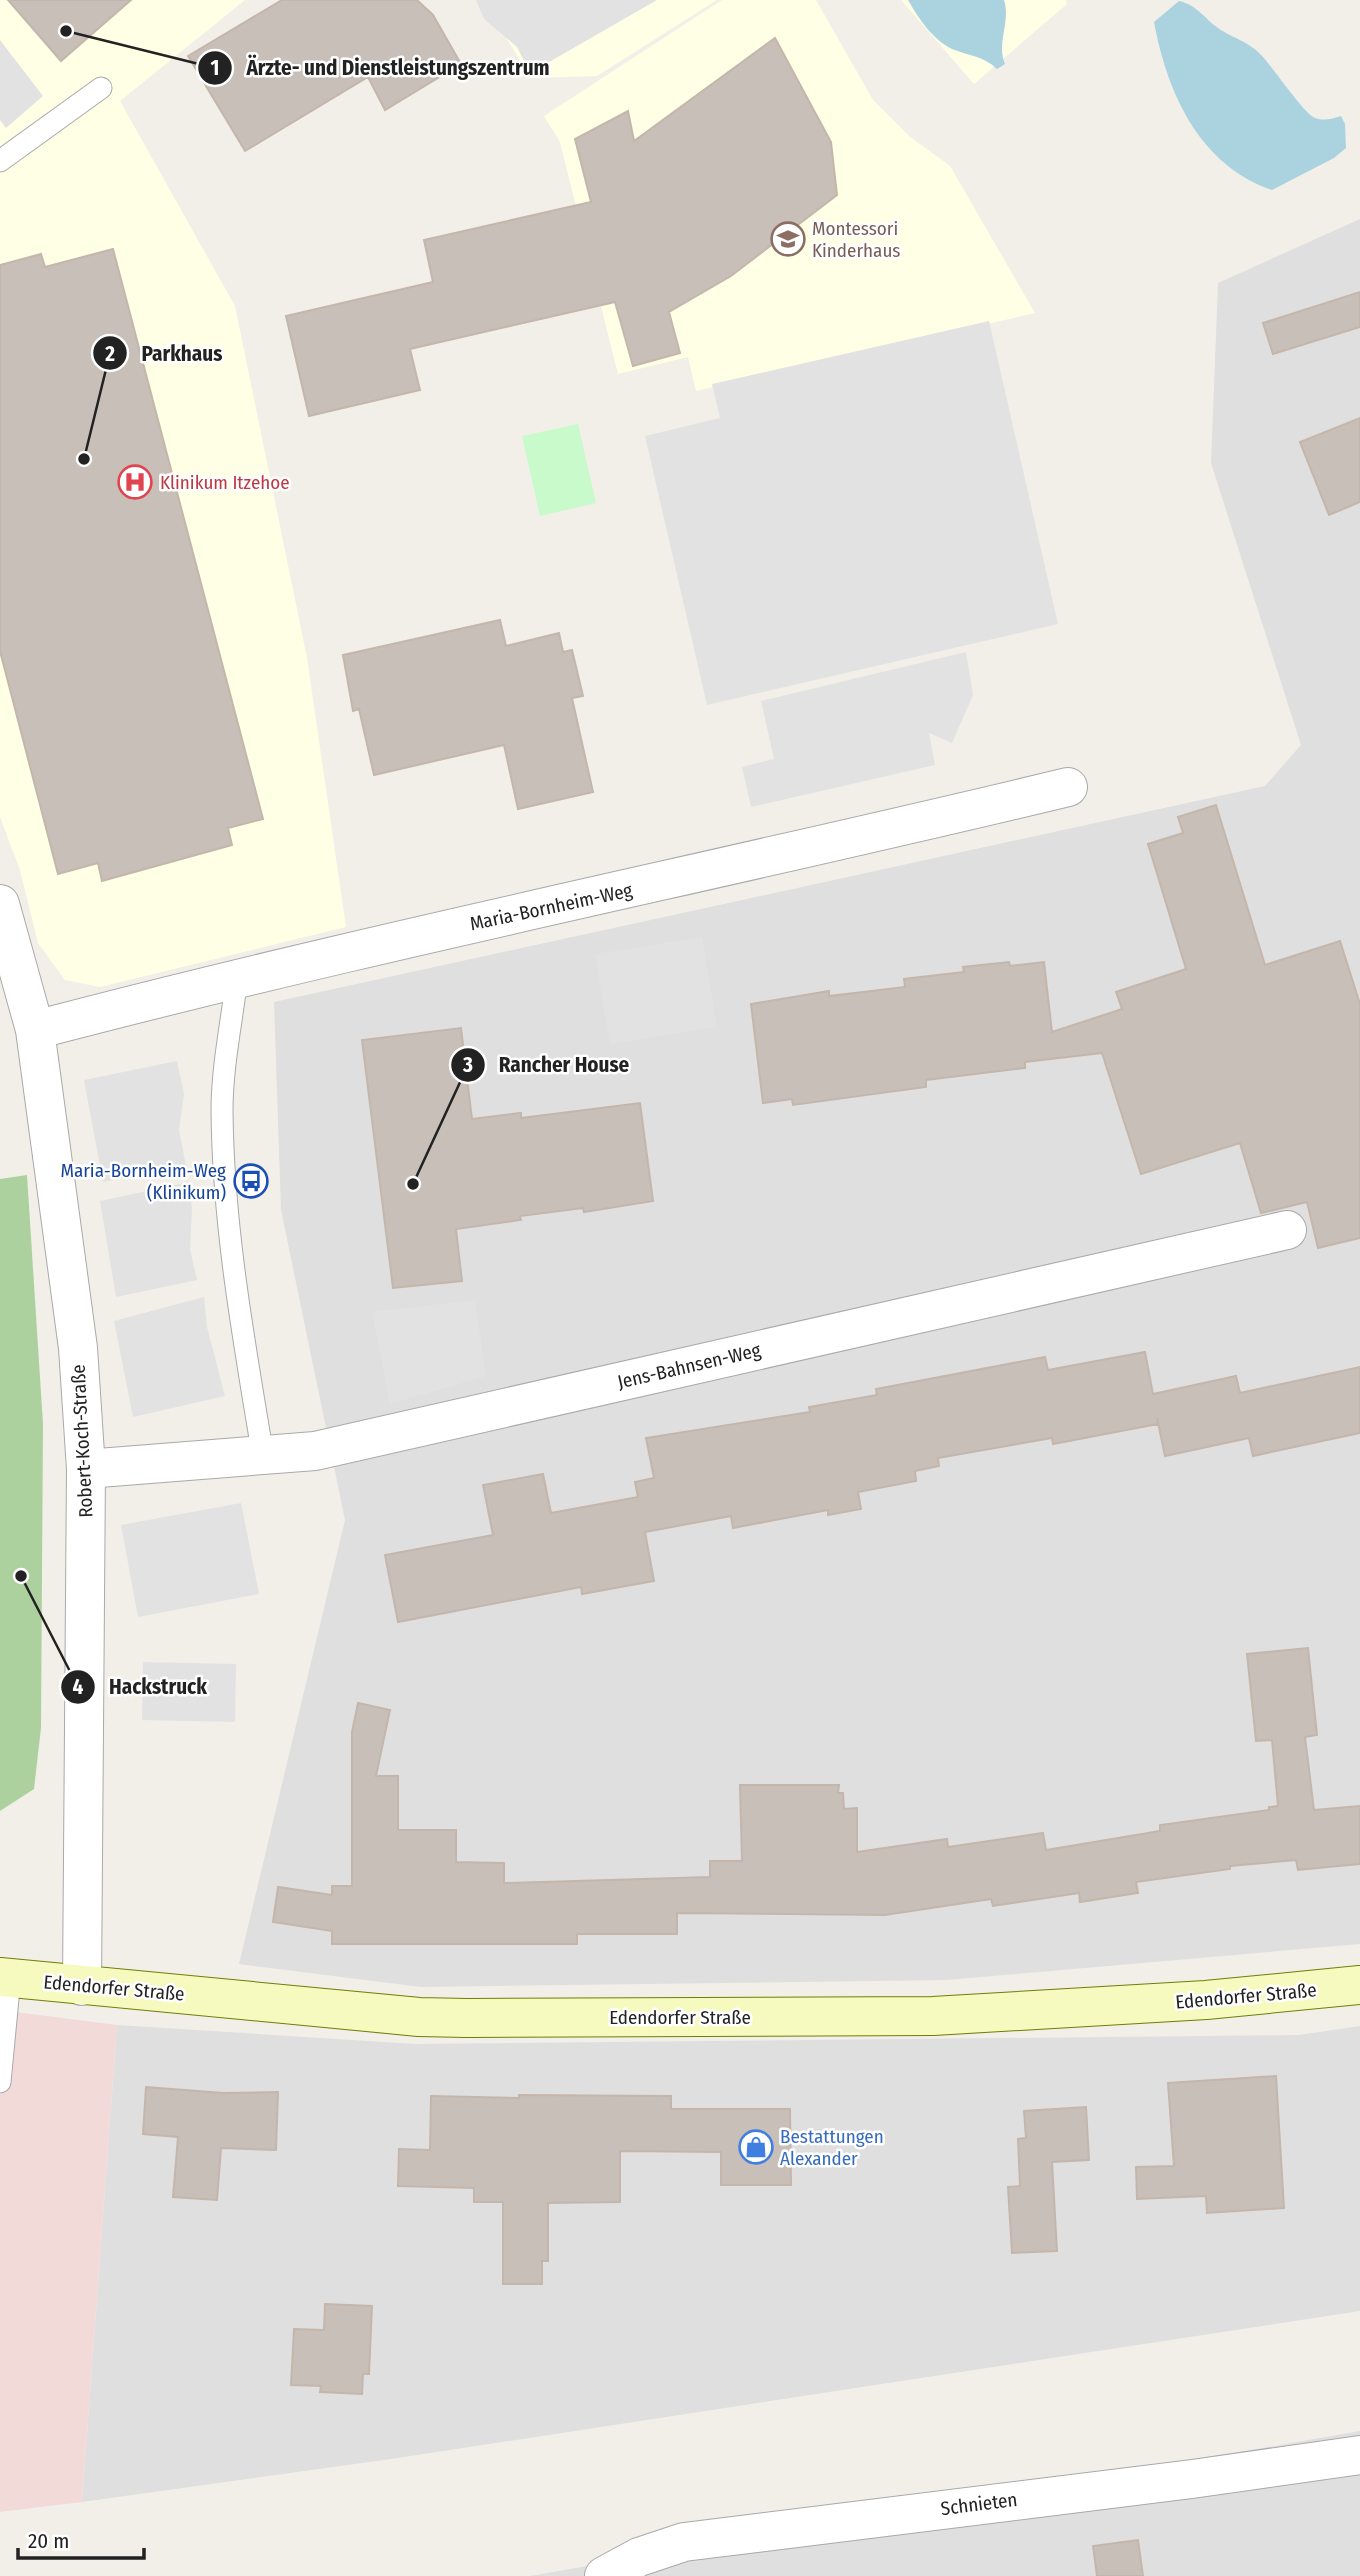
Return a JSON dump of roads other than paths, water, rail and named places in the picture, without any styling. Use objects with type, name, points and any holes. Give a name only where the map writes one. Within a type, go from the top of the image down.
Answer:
[{"type":"street","name":"Maria-Bornheim-Weg","points":[[35,1030],[237,977],[729,868],[1068,787]]},
{"type":"street","name":"Robert-Koch-Straße","points":[[0,904],[35,1030],[76,1334],[86,1469],[82,1986]]},
{"type":"street","name":"Jens-Bahnsen-Weg","points":[[86,1469],[315,1451],[1287,1230]]},
{"type":"street","name":"Edendorfer Straße","points":[[5,1977],[419,2017],[467,2018],[933,2016],[1206,2000],[1360,1985]]},
{"type":"street","name":"Schnieten","points":[[604,2576],[639,2557],[684,2542],[1360,2455]]},
{"type":"lane","points":[[0,161],[101,88]]},
{"type":"lane","points":[[237,977],[222,1107],[227,1222],[263,1456]]},
{"type":"lane","points":[[0,2082],[5,1977]]},
{"type":"water","points":[[908,0],[1004,0],[1006,16],[1002,49],[1005,64],[997,69],[982,59],[945,45],[927,28]]},
{"type":"water","points":[[1179,1],[1191,6],[1218,28],[1258,52],[1310,115],[1321,119],[1341,116],[1345,124],[1346,148],[1334,158],[1272,190],[1225,163],[1190,123],[1168,74],[1160,48],[1154,22]]},
{"type":"place","name":"Ärzte- und Dienstleistungszentrum","points":[[66,31]]},
{"type":"place","name":"Montessori Kinderhaus","points":[[788,239]]},
{"type":"place","name":"Parkhaus","points":[[84,459]]},
{"type":"place","name":"Klinikum Itzehoe","points":[[135,482]]},
{"type":"place","name":"Maria-Bornheim-Weg (Klinikum)","points":[[251,1181]]},
{"type":"place","name":"Rancher House","points":[[413,1184]]},
{"type":"place","name":"Hackstruck","points":[[21,1576]]},
{"type":"place","name":"Bestattungen Alexander","points":[[756,2147]]}]
